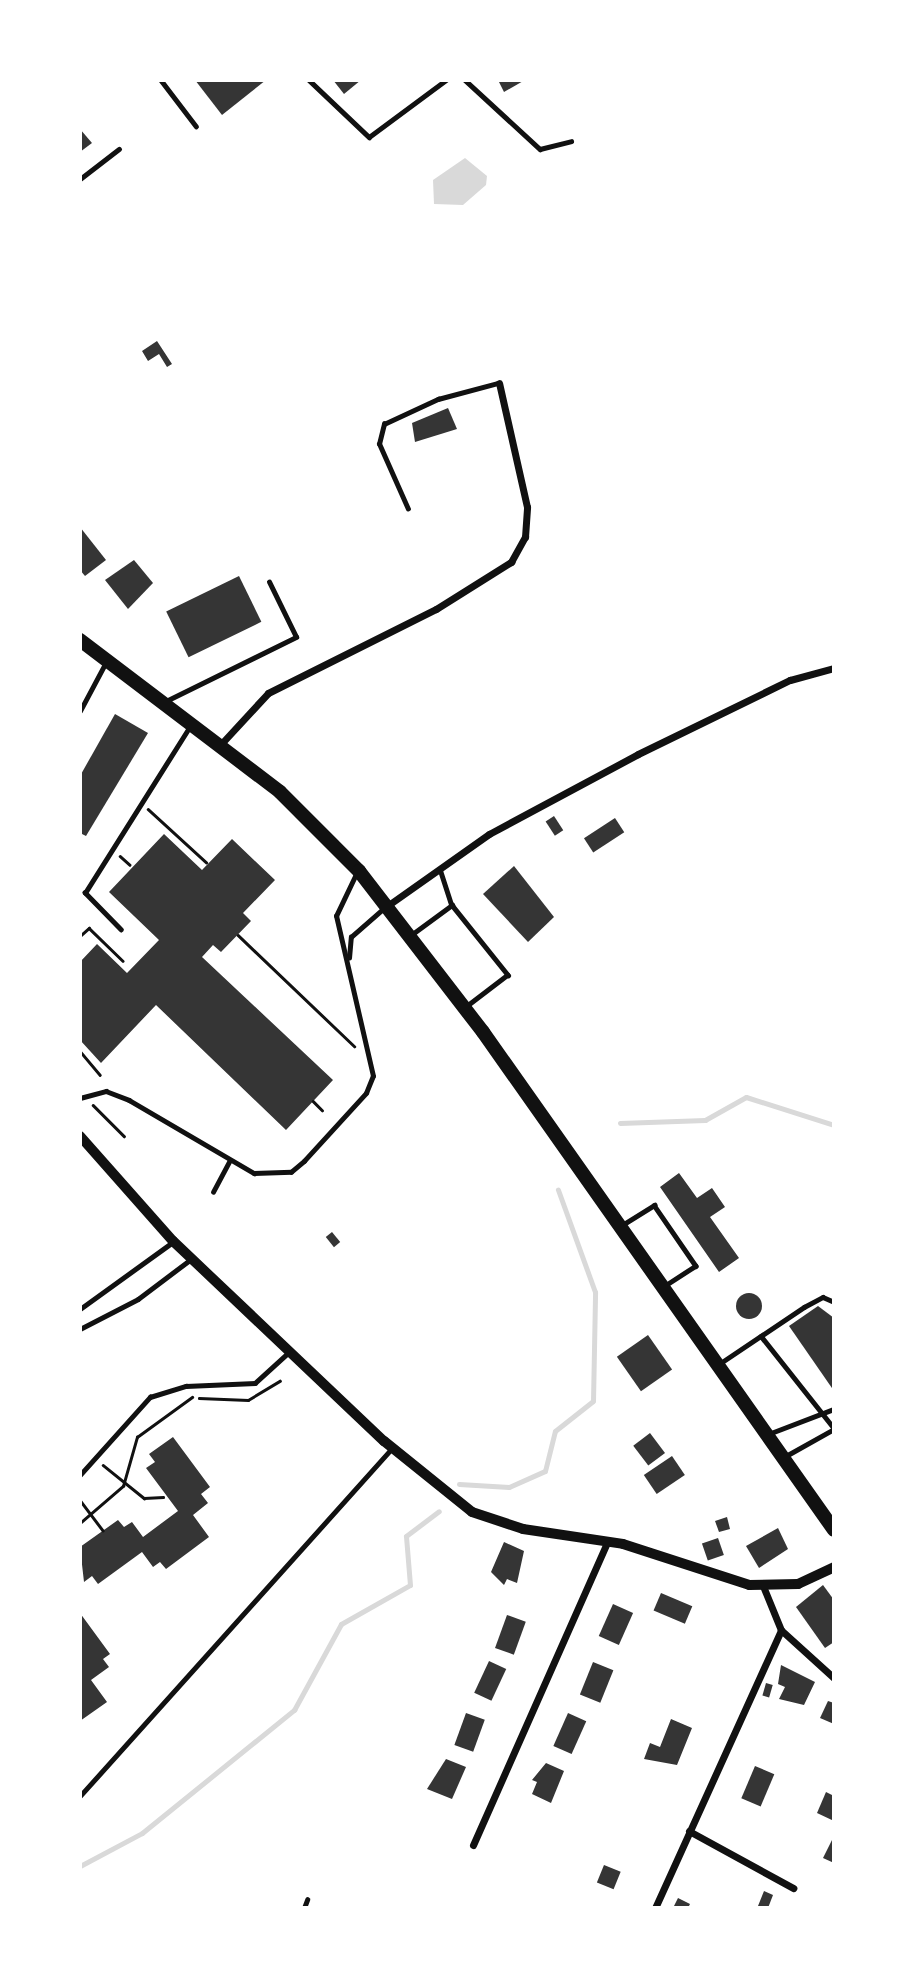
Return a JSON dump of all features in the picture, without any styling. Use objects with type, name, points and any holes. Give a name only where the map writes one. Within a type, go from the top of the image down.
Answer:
[{"type":"highway","points":[[80,640],[221,744],[359,871],[465,1008],[783,1458],[831,1521]]},
{"type":"street","points":[[221,744],[268,693],[436,610],[511,562],[525,537],[527,507],[499,383]]},
{"type":"street","points":[[387,906],[489,834],[638,754],[790,680],[834,668]]},
{"type":"street","points":[[80,1136],[173,1241],[289,1352],[392,1448],[487,1519],[607,1542],[711,1577],[763,1586],[798,1584],[834,1567]]},
{"type":"street","points":[[473,1845],[607,1542]]},
{"type":"street","points":[[763,1586],[780,1630],[834,1678]]},
{"type":"street","points":[[655,1908],[780,1630]]},
{"type":"street","points":[[689,1831],[793,1888]]},
{"type":"lane","points":[[161,80],[196,126]]},
{"type":"lane","points":[[309,80],[369,137],[446,80]]},
{"type":"lane","points":[[465,80],[540,149],[560,149],[571,141]]},
{"type":"lane","points":[[80,180],[119,149]]},
{"type":"lane","points":[[408,509],[381,449],[384,424],[438,399],[499,383]]},
{"type":"lane","points":[[165,702],[296,638],[269,582]]},
{"type":"lane","points":[[80,711],[107,660]]},
{"type":"lane","points":[[121,930],[85,893],[115,852],[141,802],[193,722]]},
{"type":"lane","points":[[440,869],[452,905],[508,975],[465,1008]]},
{"type":"lane","points":[[80,1098],[106,1091],[129,1100],[229,1162],[254,1173],[291,1172],[369,1088],[373,1070],[336,916],[339,898],[359,871]]},
{"type":"lane","points":[[410,935],[452,905]]},
{"type":"lane","points":[[348,960],[351,937],[387,906]]},
{"type":"lane","points":[[213,1192],[229,1162]]},
{"type":"lane","points":[[621,1226],[654,1205],[696,1266],[664,1288]]},
{"type":"lane","points":[[80,1308],[114,1290],[173,1241]]},
{"type":"lane","points":[[80,1329],[138,1299],[192,1259]]},
{"type":"lane","points":[[717,1365],[823,1297],[834,1302]]},
{"type":"lane","points":[[761,1336],[834,1429],[783,1458]]},
{"type":"lane","points":[[80,1475],[150,1397],[186,1386],[255,1383],[289,1352]]},
{"type":"lane","points":[[767,1434],[834,1409]]},
{"type":"lane","points":[[80,1796],[392,1448]]},
{"type":"lane","points":[[304,1908],[307,1900]]},
{"type":"path","points":[[141,802],[205,862]]},
{"type":"path","points":[[115,852],[130,865]]},
{"type":"path","points":[[80,936],[89,928],[123,961]]},
{"type":"path","points":[[238,935],[356,1049]]},
{"type":"path","points":[[80,1051],[100,1075]]},
{"type":"path","points":[[313,1101],[322,1110]]},
{"type":"path","points":[[93,1105],[124,1136]]},
{"type":"path","points":[[80,1522],[125,1483],[137,1437],[187,1400],[248,1401],[280,1381]]},
{"type":"path","points":[[95,1459],[152,1502],[163,1497]]},
{"type":"path","points":[[80,1500],[103,1530]]},
{"type":"shaded area","points":[[465,158],[487,176],[486,185],[463,205],[434,204],[433,180]]},
{"type":"building","points":[[195,80],[266,80],[222,115]]},
{"type":"building","points":[[333,80],[361,80],[344,94]]},
{"type":"building","points":[[498,80],[525,80],[504,92]]},
{"type":"building","points":[[80,129],[92,143],[80,152]]},
{"type":"building","points":[[157,341],[172,364],[167,367],[159,354],[148,361],[142,351]]},
{"type":"building","points":[[448,408],[457,429],[415,442],[412,423]]},
{"type":"building","points":[[80,527],[106,560],[85,576],[80,570]]},
{"type":"building","points":[[134,560],[153,583],[128,609],[105,580]]},
{"type":"building","points":[[239,576],[261,622],[189,657],[166,612]]},
{"type":"building","points":[[115,714],[148,733],[86,836],[80,833],[80,776]]},
{"type":"building","points":[[554,816],[563,830],[555,836],[546,821]]},
{"type":"building","points":[[615,818],[624,832],[593,852],[584,838]]},
{"type":"building","points":[[164,834],[202,870],[232,839],[275,880],[243,913],[251,921],[221,952],[213,945],[202,957],[333,1080],[286,1130],[156,1005],[101,1063],[80,1040],[80,962],[97,944],[127,973],[159,940],[109,892]]},
{"type":"building","points":[[514,866],[554,917],[528,942],[483,894]]},
{"type":"building","points":[[679,1173],[697,1198],[712,1188],[725,1207],[710,1217],[739,1258],[719,1272],[660,1187]]},
{"type":"building","points":[[332,1232],[340,1242],[334,1247],[326,1237]]},
{"type":"building","points":[[749,1293],[758,1297],[762,1306],[758,1315],[749,1319],[740,1315],[736,1306],[740,1297]]},
{"type":"building","points":[[818,1306],[834,1318],[834,1391],[789,1326]]},
{"type":"building","points":[[648,1335],[672,1369],[641,1391],[617,1357]]},
{"type":"building","points":[[650,1433],[665,1453],[648,1466],[633,1446]]},
{"type":"building","points":[[173,1437],[210,1487],[201,1494],[208,1503],[193,1515],[209,1537],[166,1569],[160,1562],[153,1567],[142,1552],[98,1584],[92,1576],[84,1582],[80,1547],[118,1520],[124,1527],[132,1522],[143,1537],[178,1511],[146,1468],[155,1462],[149,1454]]},
{"type":"building","points":[[672,1456],[685,1475],[657,1494],[644,1475]]},
{"type":"building","points":[[727,1517],[730,1529],[719,1532],[715,1521]]},
{"type":"building","points":[[778,1528],[788,1549],[759,1568],[746,1546]]},
{"type":"building","points":[[718,1538],[724,1555],[708,1561],[702,1544]]},
{"type":"building","points":[[504,1542],[524,1551],[517,1583],[507,1579],[504,1585],[491,1572]]},
{"type":"building","points":[[823,1585],[834,1600],[834,1642],[825,1648],[796,1607]]},
{"type":"building","points":[[661,1593],[692,1606],[685,1624],[654,1610]]},
{"type":"building","points":[[613,1604],[633,1613],[619,1645],[599,1636]]},
{"type":"building","points":[[80,1613],[110,1654],[103,1659],[109,1667],[91,1680],[107,1702],[80,1721]]},
{"type":"building","points":[[507,1615],[526,1622],[514,1655],[495,1648]]},
{"type":"building","points":[[489,1661],[506,1669],[491,1701],[474,1693]]},
{"type":"building","points":[[593,1662],[613,1670],[600,1703],[580,1694]]},
{"type":"building","points":[[781,1665],[815,1682],[804,1705],[779,1699],[785,1687],[778,1684]]},
{"type":"building","points":[[766,1683],[773,1685],[769,1697],[762,1695]]},
{"type":"building","points":[[828,1701],[834,1703],[834,1724],[820,1718]]},
{"type":"building","points":[[466,1713],[485,1720],[473,1752],[454,1745]]},
{"type":"building","points":[[568,1713],[586,1721],[572,1754],[553,1746]]},
{"type":"building","points":[[671,1719],[692,1728],[677,1765],[644,1759],[650,1743],[660,1747]]},
{"type":"building","points":[[446,1759],[466,1767],[452,1799],[427,1789]]},
{"type":"building","points":[[546,1763],[564,1771],[551,1803],[532,1794],[537,1782],[532,1780]]},
{"type":"building","points":[[755,1766],[774,1774],[761,1806],[741,1798]]},
{"type":"building","points":[[826,1792],[834,1796],[834,1821],[817,1813]]},
{"type":"building","points":[[834,1836],[834,1863],[823,1858]]},
{"type":"building","points":[[604,1865],[621,1872],[614,1889],[597,1883]]},
{"type":"building","points":[[764,1891],[773,1895],[768,1908],[758,1906]]},
{"type":"building","points":[[678,1898],[690,1904],[688,1908],[673,1908]]},
{"type":"waterway","points":[[620,1123],[705,1120],[746,1097],[834,1125]]},
{"type":"waterway","points":[[459,1484],[509,1487],[545,1471],[555,1431],[593,1401],[595,1292],[558,1190]]},
{"type":"waterway","points":[[80,1866],[142,1833],[294,1710],[341,1624],[410,1585],[406,1536],[439,1511]]}]
